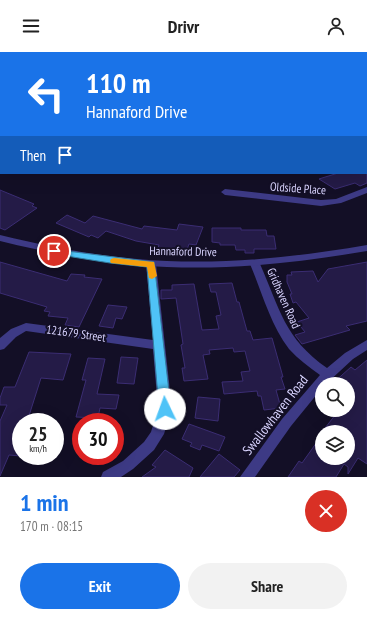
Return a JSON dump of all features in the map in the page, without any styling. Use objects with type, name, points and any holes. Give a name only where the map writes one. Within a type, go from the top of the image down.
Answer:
[{"type":"street","name":"Oldside Place","points":[[225,192],[321,203],[338,201],[367,190]]},
{"type":"street","name":"Hannaford Drive","points":[[0,238],[81,256],[151,264],[201,266],[255,264],[313,257],[367,248]]},
{"type":"street","points":[[108,477],[128,465],[149,446],[157,434],[165,409],[165,395],[158,345],[151,264]]},
{"type":"street","name":"Gridhaven Road","points":[[255,264],[286,336],[302,355],[327,374]]},
{"type":"street","name":"121679 Street","points":[[0,346],[19,329],[26,328],[158,345]]},
{"type":"street","name":"Swallowhaven Road","points":[[247,477],[327,374],[350,353],[367,344]]},
{"type":"building","points":[[335,174],[367,174],[367,183],[360,186],[355,183],[335,189],[319,179]]},
{"type":"building","points":[[0,190],[34,204],[32,206],[37,208],[5,230],[0,228]]},
{"type":"building","points":[[67,215],[85,223],[93,216],[142,229],[144,226],[177,230],[179,224],[203,227],[196,245],[189,244],[185,255],[174,253],[175,251],[158,248],[159,245],[136,241],[106,231],[98,238],[91,235],[89,237],[56,223]]},
{"type":"building","points":[[212,228],[266,230],[267,236],[274,236],[276,249],[254,249],[254,253],[245,253],[245,250],[236,250],[235,245],[220,245],[220,243],[212,242]]},
{"type":"building","points":[[0,262],[67,281],[71,274],[85,275],[84,277],[102,279],[79,327],[65,325],[68,318],[48,316],[50,312],[44,311],[47,307],[0,293]]},
{"type":"building","points":[[367,262],[367,321],[346,326],[350,330],[302,344],[295,335],[305,332],[297,322],[309,318],[296,302],[293,303],[290,294],[292,294],[287,282],[287,275],[292,275],[291,272],[313,271],[318,282],[328,269]]},
{"type":"building","points":[[232,283],[247,331],[250,331],[253,340],[272,338],[285,389],[276,390],[281,408],[264,410],[261,396],[258,396],[257,391],[224,394],[222,382],[243,381],[241,372],[250,371],[245,351],[234,352],[233,348],[209,350],[210,354],[203,355],[208,379],[184,381],[182,368],[185,368],[181,345],[183,344],[176,298],[161,299],[161,290],[172,290],[172,285],[194,284],[202,330],[219,329],[216,316],[221,315],[216,292],[211,292],[209,284]]},
{"type":"building","points":[[108,305],[127,307],[122,319],[116,318],[113,328],[99,326]]},
{"type":"building","points":[[29,352],[71,354],[63,380],[41,378],[30,413],[12,413],[12,455],[9,455],[0,476],[0,421],[7,405],[0,405],[0,398],[4,387],[15,387]]},
{"type":"building","points":[[121,357],[138,358],[134,384],[117,383]]},
{"type":"building","points":[[88,358],[105,359],[97,394],[119,395],[116,409],[100,408],[99,413],[77,413],[86,380],[82,380]]},
{"type":"building","points":[[367,360],[367,464],[358,458],[355,463],[355,425],[327,425],[334,417],[355,417],[355,377],[340,377],[351,367],[355,370]]},
{"type":"building","points":[[198,397],[220,399],[218,421],[195,418]]},
{"type":"building","points":[[189,424],[225,437],[219,451],[202,445],[200,450],[190,446],[192,443],[182,439]]},
{"type":"building","points":[[315,445],[315,465],[343,465],[336,477],[288,477],[299,461],[302,463]]},
{"type":"building","points":[[165,450],[193,468],[189,477],[142,477],[156,467],[152,465]]},
{"type":"building","points":[[219,454],[240,470],[234,477],[200,477]]},
{"type":"building","points":[[345,465],[354,465],[348,474],[348,467]]},
{"type":"slow traffic","points":[[114,261],[151,264],[152,276]]},
{"type":"route","points":[[54,251],[110,260],[151,264],[158,345],[165,395],[165,409]]}]
